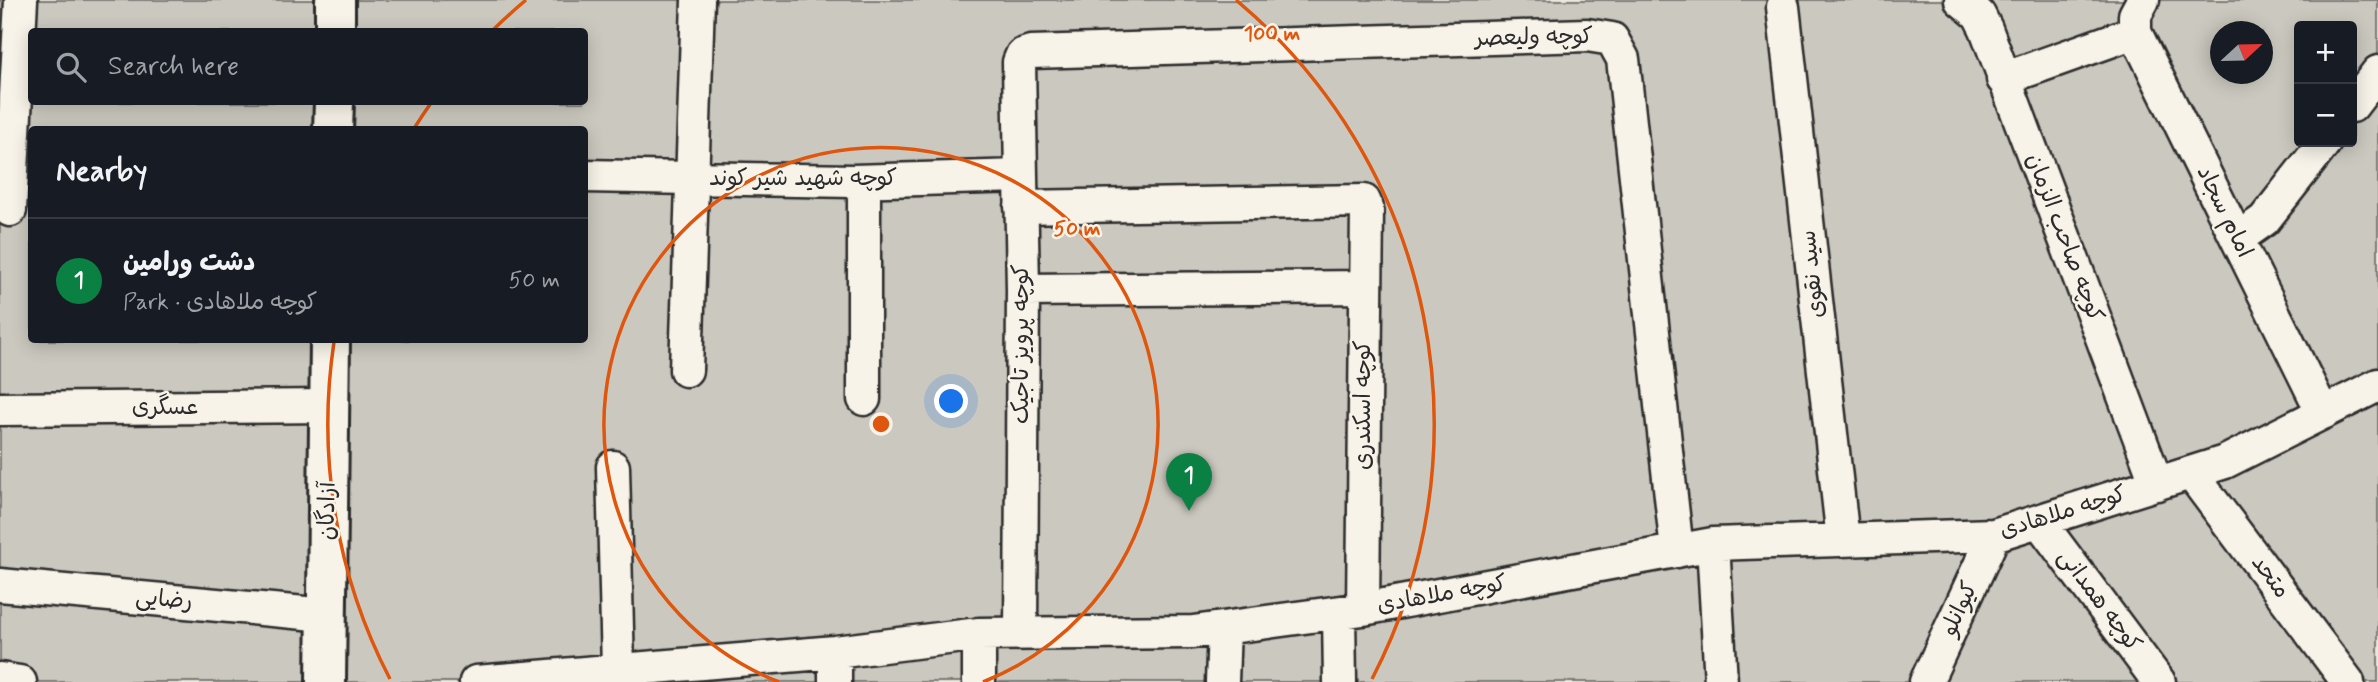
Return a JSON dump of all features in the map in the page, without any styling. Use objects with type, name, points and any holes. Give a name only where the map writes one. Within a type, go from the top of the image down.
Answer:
[{"type":"main road","points":[[335,0],[335,28]]},
{"type":"main road","points":[[333,126],[334,105]]},
{"type":"main road","name":"آزادگان","points":[[326,682],[330,343]]},
{"type":"street","points":[[14,211],[21,0]]},
{"type":"street","points":[[686,370],[690,178],[698,0]]},
{"type":"street","name":"کوچه صاحب الزمان","points":[[1961,0],[1979,15],[2157,484]]},
{"type":"street","name":"سید نقوی","points":[[1783,7],[1843,540]]},
{"type":"street","points":[[2003,79],[2139,14]]},
{"type":"street","name":"امام سجاد","points":[[2139,14],[2237,239],[2323,413]]},
{"type":"street","name":"کوچه ولیعصر","points":[[1022,55],[1031,52],[1573,35],[1612,39],[1623,59],[1677,551]]},
{"type":"street","name":"کوچه پرویز تاجیک","points":[[1021,633],[1023,290],[1019,62],[1022,55]]},
{"type":"street","points":[[2357,99],[2378,72]]},
{"type":"street","points":[[2237,239],[2264,220],[2321,147]]},
{"type":"street","name":"کوچه شهید شیر کوند","points":[[588,176],[864,181],[1021,191],[1363,201]]},
{"type":"street","points":[[864,181],[864,399]]},
{"type":"street","name":"کوچه اسکندری","points":[[1340,682],[1351,611],[1365,287],[1367,208],[1363,201]]},
{"type":"street","points":[[1023,290],[1365,287]]},
{"type":"street","name":"کوچه ملاهادی","points":[[476,682],[618,670],[835,667],[979,634],[1193,632],[1351,611],[1713,544],[1994,535],[2225,462],[2378,385]]},
{"type":"street","name":"عسگری","points":[[0,409],[330,406]]},
{"type":"street","points":[[613,467],[618,670]]},
{"type":"street","name":"متحد","points":[[2191,472],[2348,682]]},
{"type":"street","name":"کوچه همدانی","points":[[2039,521],[2159,682]]},
{"type":"street","name":"کیوانلو","points":[[1926,682],[1994,535]]},
{"type":"street","points":[[1713,544],[1721,682]]},
{"type":"street","name":"رضایی","points":[[0,585],[327,615]]},
{"type":"street","points":[[1222,682],[1224,628]]},
{"type":"street","points":[[979,634],[979,682]]},
{"type":"street","points":[[0,679],[20,682]]},
{"type":"shaded area","points":[[0,0],[2378,0],[2378,682],[0,682]]},
{"type":"place","name":"دشت ورامین","points":[[1189,511]]}]
